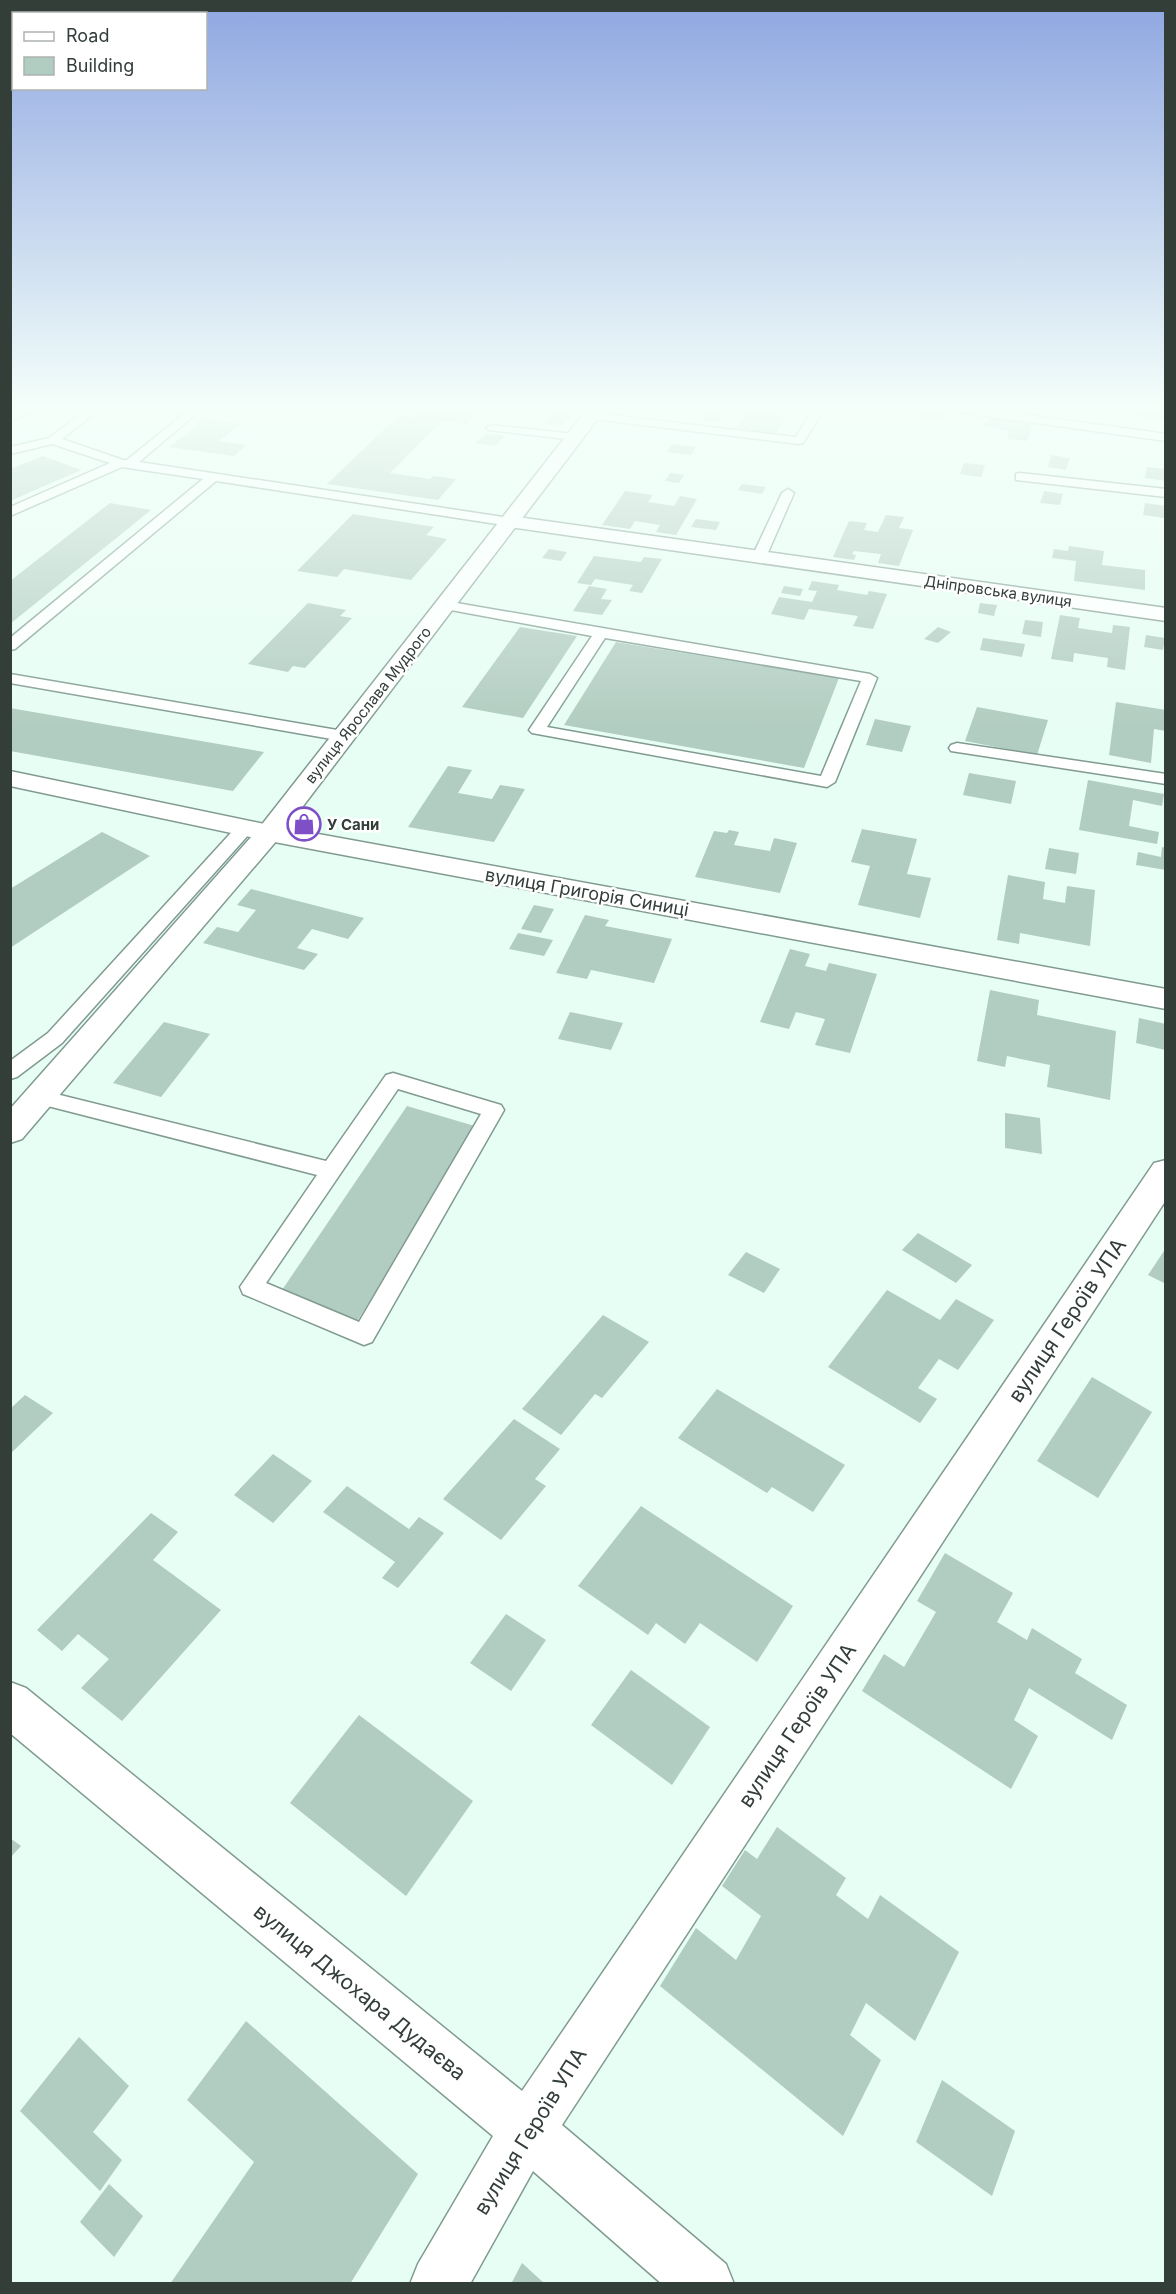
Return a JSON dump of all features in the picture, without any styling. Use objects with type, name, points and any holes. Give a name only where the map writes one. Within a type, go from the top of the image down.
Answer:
[{"type":"street","name":"вулиця Ярослава Мудрого","points":[[10,1131],[257,831],[344,736],[515,515]]},
{"type":"street","name":"Дніпровська вулиця","points":[[510,522],[1166,615]]},
{"type":"street","name":"вулиця Григорія Синиці","points":[[10,778],[257,831],[1166,999]]},
{"type":"street","name":"вулиця Героїв УПА","points":[[438,2283],[527,2130],[1166,1172]]},
{"type":"street","name":"вулиця Джохара Дудаєва","points":[[10,1704],[527,2130],[706,2283]]},
{"type":"lane","points":[[10,646],[167,515]]},
{"type":"lane","points":[[464,515],[510,522]]},
{"type":"lane","points":[[759,557],[778,515]]},
{"type":"lane","points":[[445,605],[870,678],[826,782],[537,730],[601,633]]},
{"type":"lane","points":[[10,678],[344,736]]},
{"type":"lane","points":[[957,748],[1166,779]]},
{"type":"lane","points":[[10,1072],[55,1038],[257,831]]},
{"type":"lane","points":[[393,1080],[494,1110],[364,1335],[251,1287],[330,1170],[393,1080]]},
{"type":"lane","points":[[40,1097],[330,1170]]},
{"type":"building","points":[[95,515],[145,515],[10,624],[10,581]]},
{"type":"building","points":[[352,515],[434,527],[426,535],[447,539],[411,580],[344,569],[337,577],[297,571]]},
{"type":"building","points":[[609,515],[688,515],[676,535],[656,532],[660,525],[635,521],[630,529],[602,525]]},
{"type":"building","points":[[886,515],[904,517],[899,528],[913,530],[899,566],[878,563],[881,554],[854,551],[852,554],[856,555],[854,560],[833,557],[849,521],[867,523],[864,530],[878,532]]},
{"type":"building","points":[[1143,515],[1164,515],[1164,518]]},
{"type":"building","points":[[696,519],[720,522],[716,530],[691,527]]},
{"type":"building","points":[[1069,546],[1104,551],[1102,565],[1145,570],[1145,590],[1074,581],[1076,561],[1052,558],[1054,549],[1068,551]]},
{"type":"building","points":[[549,549],[567,552],[561,561],[542,558]]},
{"type":"building","points":[[594,556],[641,562],[644,557],[662,559],[642,593],[629,591],[633,585],[595,579],[591,585],[577,583]]},
{"type":"building","points":[[812,581],[839,585],[837,590],[867,595],[869,591],[887,594],[873,629],[853,626],[858,616],[809,609],[804,620],[771,614],[779,597],[812,602],[817,591],[808,590]]},
{"type":"building","points":[[589,586],[607,589],[601,599],[612,600],[602,615],[573,611]]},
{"type":"building","points":[[784,586],[803,589],[800,596],[781,593]]},
{"type":"building","points":[[308,603],[346,610],[340,616],[352,618],[305,668],[293,666],[288,672],[248,664]]},
{"type":"building","points":[[980,603],[997,605],[994,616],[978,613]]},
{"type":"building","points":[[1060,615],[1080,618],[1078,628],[1112,633],[1113,625],[1130,627],[1125,670],[1107,667],[1108,658],[1074,653],[1073,662],[1051,659]]},
{"type":"building","points":[[1025,620],[1043,622],[1041,637],[1022,634]]},
{"type":"building","points":[[520,627],[577,636],[523,718],[462,707]]},
{"type":"building","points":[[938,627],[951,632],[938,643],[924,639]]},
{"type":"building","points":[[1146,635],[1165,638],[1163,650],[1144,647]]},
{"type":"building","points":[[983,638],[1025,644],[1022,657],[980,650]]},
{"type":"building","points":[[616,642],[839,678],[804,768],[564,725]]},
{"type":"building","points":[[1116,702],[1166,710],[1166,731],[1154,729],[1151,763],[1109,755]]},
{"type":"building","points":[[977,707],[1048,720],[1037,755],[965,741]]},
{"type":"building","points":[[10,708],[264,752],[233,791],[10,751]]},
{"type":"building","points":[[875,719],[911,726],[902,752],[866,745]]},
{"type":"building","points":[[448,766],[472,770],[458,793],[492,799],[500,785],[525,789],[494,842],[408,827]]},
{"type":"building","points":[[969,773],[1016,781],[1011,804],[963,795]]},
{"type":"building","points":[[1088,780],[1164,794],[1162,806],[1133,800],[1129,826],[1159,832],[1157,844],[1079,830]]},
{"type":"building","points":[[862,829],[917,839],[907,874],[931,878],[920,918],[858,905],[870,866],[851,862]]},
{"type":"building","points":[[729,830],[739,832],[734,845],[770,851],[774,838],[797,843],[780,893],[695,877],[714,831],[727,833]]},
{"type":"building","points":[[102,832],[150,856],[10,948],[10,889]]},
{"type":"building","points":[[1162,847],[1166,848],[1166,870],[1136,865],[1138,852],[1161,857]]},
{"type":"building","points":[[1049,848],[1079,853],[1076,874],[1045,869]]},
{"type":"building","points":[[1008,875],[1045,882],[1043,899],[1065,903],[1067,886],[1095,890],[1090,946],[1020,933],[1019,944],[997,940]]},
{"type":"building","points":[[251,889],[364,918],[348,939],[312,929],[297,948],[318,954],[304,970],[203,943],[217,927],[238,932],[256,910],[237,905]]},
{"type":"building","points":[[534,905],[554,909],[541,933],[521,929]]},
{"type":"building","points":[[585,915],[609,920],[605,926],[672,939],[654,983],[591,970],[587,979],[556,973]]},
{"type":"building","points":[[518,933],[553,940],[544,956],[509,949]]},
{"type":"building","points":[[790,949],[810,954],[805,966],[826,971],[829,963],[877,974],[850,1053],[815,1045],[825,1019],[796,1012],[789,1029],[760,1022]]},
{"type":"building","points":[[990,990],[1039,1000],[1037,1015],[1116,1031],[1110,1100],[1047,1087],[1050,1065],[1007,1056],[1005,1067],[977,1061]]},
{"type":"building","points":[[570,1012],[623,1023],[611,1050],[558,1039]]},
{"type":"building","points":[[1139,1018],[1166,1024],[1165,1050],[1136,1043]]},
{"type":"building","points":[[164,1022],[210,1034],[161,1097],[113,1083]]},
{"type":"building","points":[[407,1106],[478,1127],[358,1320],[280,1293]]},
{"type":"building","points":[[1005,1113],[1040,1118],[1042,1154],[1005,1148]]},
{"type":"building","points":[[918,1233],[972,1265],[956,1283],[902,1250]]},
{"type":"building","points":[[1166,1248],[1166,1284],[1148,1275]]},
{"type":"building","points":[[746,1252],[780,1269],[764,1293],[728,1275]]},
{"type":"building","points":[[887,1290],[940,1320],[956,1299],[994,1320],[958,1370],[939,1359],[918,1388],[937,1399],[920,1423],[828,1367]]},
{"type":"building","points":[[603,1315],[649,1342],[602,1398],[595,1394],[561,1435],[522,1409]]},
{"type":"building","points":[[1092,1377],[1152,1412],[1098,1498],[1037,1461]]},
{"type":"building","points":[[717,1389],[845,1465],[813,1512],[772,1487],[767,1493],[678,1438]]},
{"type":"building","points":[[25,1395],[53,1413],[10,1454],[10,1409]]},
{"type":"building","points":[[514,1419],[560,1449],[535,1479],[546,1486],[501,1540],[443,1499]]},
{"type":"building","points":[[273,1454],[312,1481],[273,1523],[234,1495]]},
{"type":"building","points":[[347,1486],[409,1529],[419,1517],[444,1533],[398,1588],[382,1578],[395,1562],[323,1512]]},
{"type":"building","points":[[641,1506],[793,1606],[757,1662],[700,1623],[685,1644],[656,1623],[648,1635],[578,1586]]},
{"type":"building","points":[[151,1513],[178,1532],[153,1560],[221,1610],[122,1721],[81,1688],[109,1659],[78,1634],[62,1651],[37,1630]]},
{"type":"building","points":[[945,1553],[1013,1593],[997,1622],[1027,1640],[1032,1628],[1082,1659],[1075,1673],[1127,1705],[1112,1740],[1029,1688],[1014,1720],[1038,1736],[1011,1789],[862,1691],[884,1654],[904,1667],[936,1612],[917,1601]]},
{"type":"building","points":[[506,1614],[546,1640],[511,1691],[470,1663]]},
{"type":"building","points":[[631,1670],[710,1727],[672,1785],[591,1725]]},
{"type":"building","points":[[359,1715],[473,1801],[406,1896],[290,1803]]},
{"type":"building","points":[[777,1827],[846,1878],[836,1895],[868,1919],[880,1895],[959,1952],[915,2041],[866,2003],[850,2035],[881,2060],[843,2136],[660,1986],[696,1928],[736,1960],[761,1916],[722,1886],[745,1850],[757,1859]]},
{"type":"building","points":[[10,1838],[21,1846],[10,1858]]},
{"type":"building","points":[[246,2021],[418,2174],[350,2284],[170,2284],[254,2162],[187,2100]]},
{"type":"building","points":[[79,2037],[129,2086],[93,2132],[122,2160],[100,2191],[20,2111]]},
{"type":"building","points":[[942,2080],[1015,2131],[992,2196],[916,2142]]},
{"type":"building","points":[[109,2184],[143,2216],[114,2257],[80,2222]]},
{"type":"building","points":[[522,2263],[545,2284],[511,2284]]},
{"type":"place","name":"У Сани","points":[[304,824]]}]
